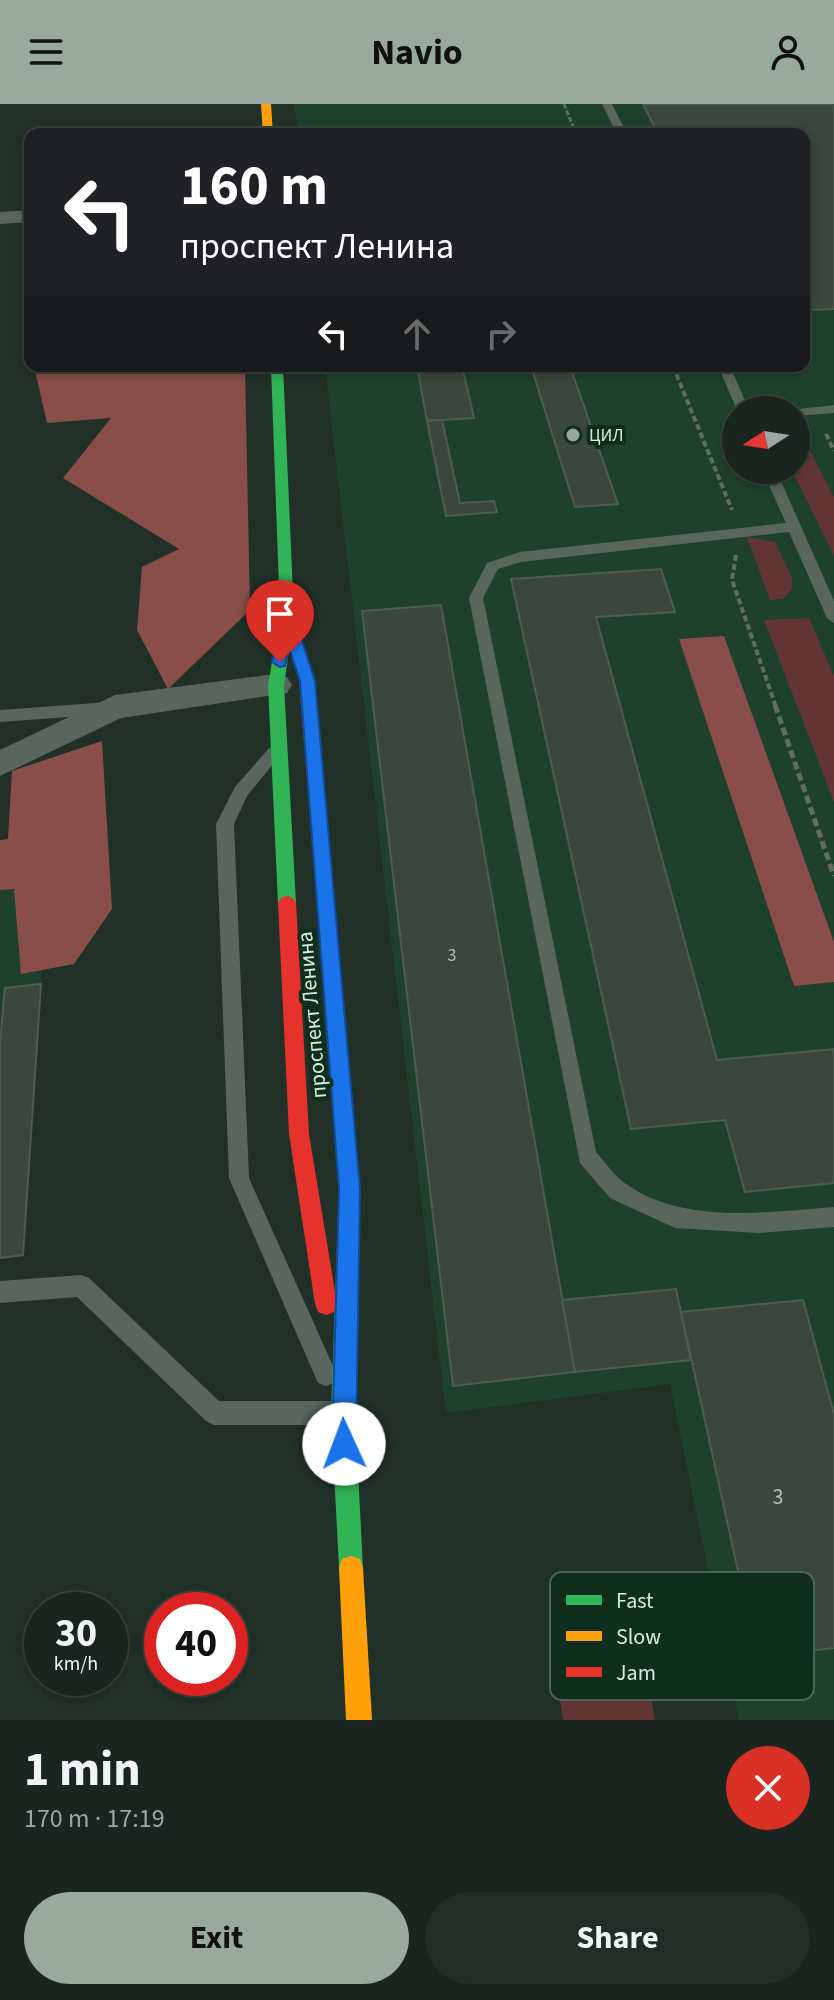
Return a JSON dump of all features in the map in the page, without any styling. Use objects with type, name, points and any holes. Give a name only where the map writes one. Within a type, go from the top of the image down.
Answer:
[{"type":"street","points":[[266,104],[268,128]]},
{"type":"street","points":[[0,218],[24,216]]},
{"type":"street","name":"проспект Ленина","points":[[277,372],[287,616],[276,685],[299,1134],[343,1413]]},
{"type":"street","name":"проспект Ленина","points":[[287,616],[307,681],[310,707],[346,1136],[349,1189],[343,1413],[359,1720]]},
{"type":"street","points":[[0,764],[115,707],[276,685],[300,694],[310,707]]},
{"type":"street","points":[[299,1134],[313,1156],[325,1160],[336,1156],[346,1136]]},
{"type":"lane","points":[[607,104],[619,128]]},
{"type":"lane","points":[[727,372],[737,396]]},
{"type":"lane","points":[[810,411],[834,409]]},
{"type":"lane","points":[[775,484],[834,618]]},
{"type":"lane","points":[[794,527],[520,557],[492,566],[476,598],[587,1156],[617,1191],[675,1218],[759,1223],[834,1217]]},
{"type":"lane","points":[[0,716],[115,707]]},
{"type":"lane","points":[[0,1292],[81,1286],[214,1413],[343,1413],[239,1178],[225,824],[241,792],[281,745]]},
{"type":"lane","points":[[257,776],[296,772],[308,779],[317,794]]},
{"type":"path","points":[[564,104],[574,128]]},
{"type":"path","points":[[675,372],[739,532],[732,580],[834,876]]},
{"type":"shaded area","points":[[294,104],[834,104],[834,1720],[739,1720],[735,1700],[814,1700],[814,1572],[709,1572],[670,1384],[446,1413],[326,372],[810,372],[810,128],[297,128]]},
{"type":"shaded area","points":[[35,372],[245,372],[250,610],[168,689],[137,630],[142,567],[179,549],[63,478],[111,418],[47,423]]},
{"type":"shaded area","points":[[810,450],[834,497],[834,556],[799,484],[810,484]]},
{"type":"shaded area","points":[[747,537],[775,542],[792,578],[792,589],[783,599],[770,600]]},
{"type":"shaded area","points":[[809,618],[834,676],[834,802],[764,620]]},
{"type":"shaded area","points":[[724,636],[834,942],[834,982],[794,986],[679,639]]},
{"type":"shaded area","points":[[102,741],[112,909],[74,964],[21,974],[14,889],[0,890],[0,840],[8,839],[12,771]]},
{"type":"shaded area","points":[[49,872],[23,1255],[0,1258],[0,878]]},
{"type":"shaded area","points":[[560,1700],[652,1700],[655,1720],[563,1720]]},
{"type":"building","points":[[643,104],[834,104],[834,309],[810,310],[810,128],[655,128]]},
{"type":"building","points":[[418,372],[463,372],[474,418],[427,421]]},
{"type":"building","name":"ЦИЛ","points":[[533,372],[572,372],[618,504],[575,507]]},
{"type":"building","points":[[442,420],[460,503],[494,501],[497,512],[446,516],[427,421]]},
{"type":"building","points":[[661,569],[675,612],[596,617],[717,1060],[834,1049],[834,1183],[745,1192],[725,1120],[631,1129],[511,579]]},
{"type":"building","points":[[441,605],[575,1372],[453,1386],[362,611]]},
{"type":"building","points":[[41,984],[23,1255],[0,1258],[0,1043],[5,988]]},
{"type":"building","points":[[676,1289],[691,1360],[575,1372],[562,1300]]},
{"type":"building","points":[[803,1300],[834,1414],[834,1648],[814,1650],[814,1572],[738,1572],[681,1312]]},
{"type":"traffic: fast","points":[[277,372],[287,616],[276,685],[287,903]]},
{"type":"traffic: fast","points":[[344,1115],[349,1189],[343,1413],[351,1568]]},
{"type":"traffic: slow","points":[[266,104],[268,128]]},
{"type":"traffic: slow","points":[[351,1568],[359,1720]]},
{"type":"traffic: jam","points":[[287,616],[307,681],[344,1115]]},
{"type":"traffic: jam","points":[[287,903],[299,1134],[326,1304]]},
{"type":"place","name":"ЦИЛ","points":[[573,435]]},
{"type":"route","points":[[280,662],[287,616],[307,681],[310,707],[346,1136],[349,1189],[344,1444]]}]
